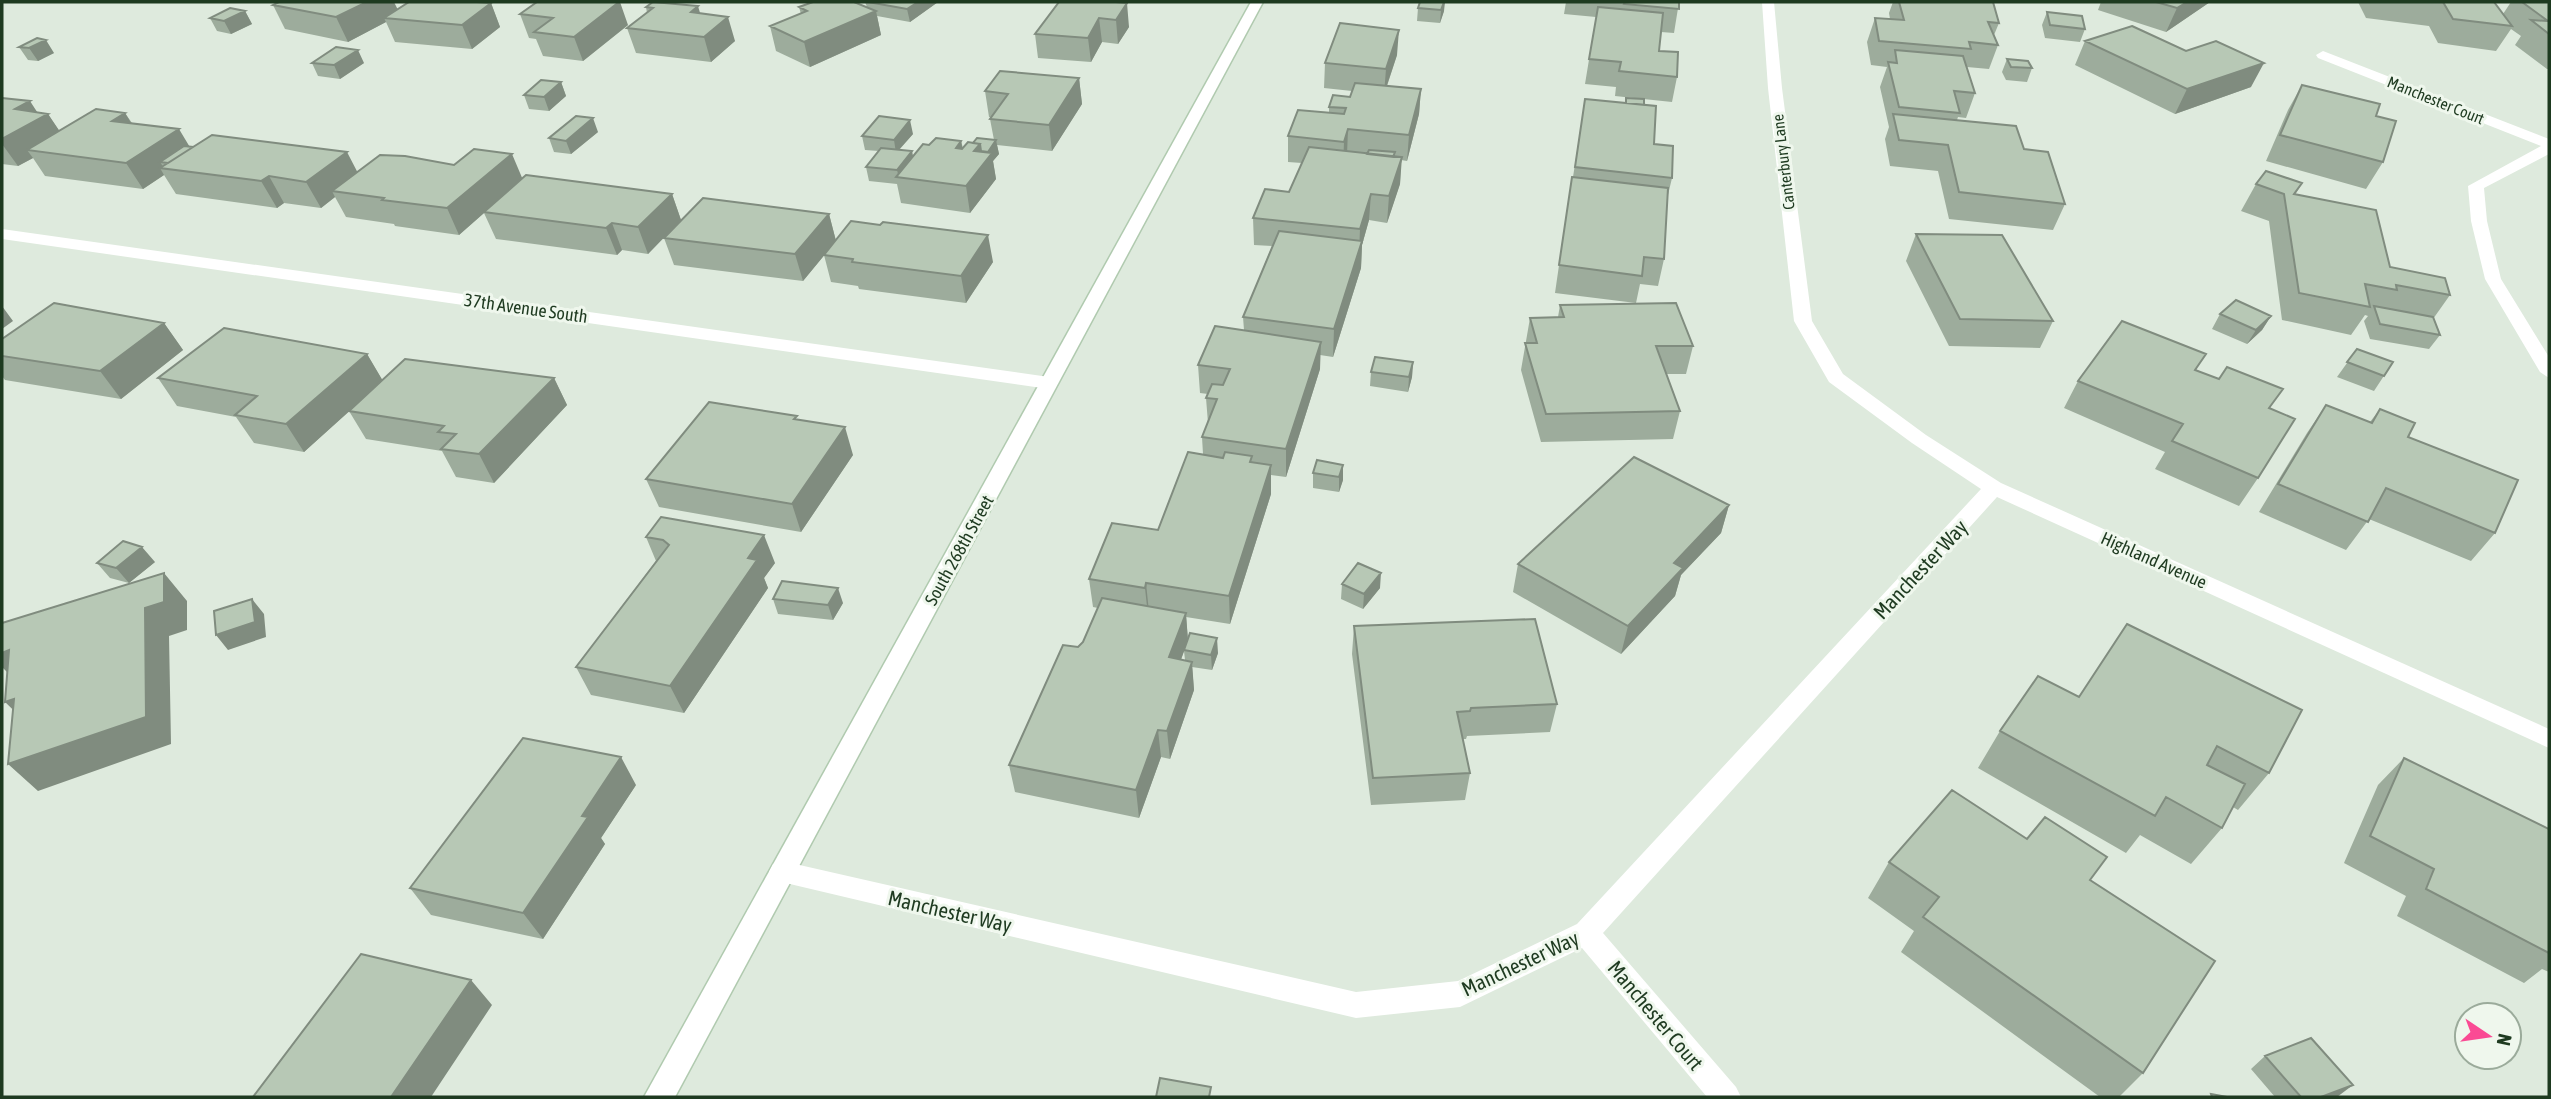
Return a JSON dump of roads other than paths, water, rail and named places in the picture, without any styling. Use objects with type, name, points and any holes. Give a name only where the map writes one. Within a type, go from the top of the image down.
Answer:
[{"type":"street","name":"South 268th Street","points":[[659,1097],[1257,2]]},
{"type":"street","name":"Canterbury Lane","points":[[1768,2],[1774,88],[1803,321]]},
{"type":"street","name":"Manchester Court","points":[[2323,55],[2549,146]]},
{"type":"street","points":[[2549,146],[2476,186],[2479,221],[2493,279],[2549,372]]},
{"type":"street","name":"37th Avenue South","points":[[2,234],[1049,383]]},
{"type":"street","name":"Highland Avenue","points":[[1803,321],[1836,378],[1919,439],[1994,488],[2549,739]]},
{"type":"street","name":"Manchester Way","points":[[782,872],[1356,1005],[1460,994],[1586,933],[1994,488]]},
{"type":"street","name":"Manchester Court","points":[[1586,933],[1726,1097]]}]
